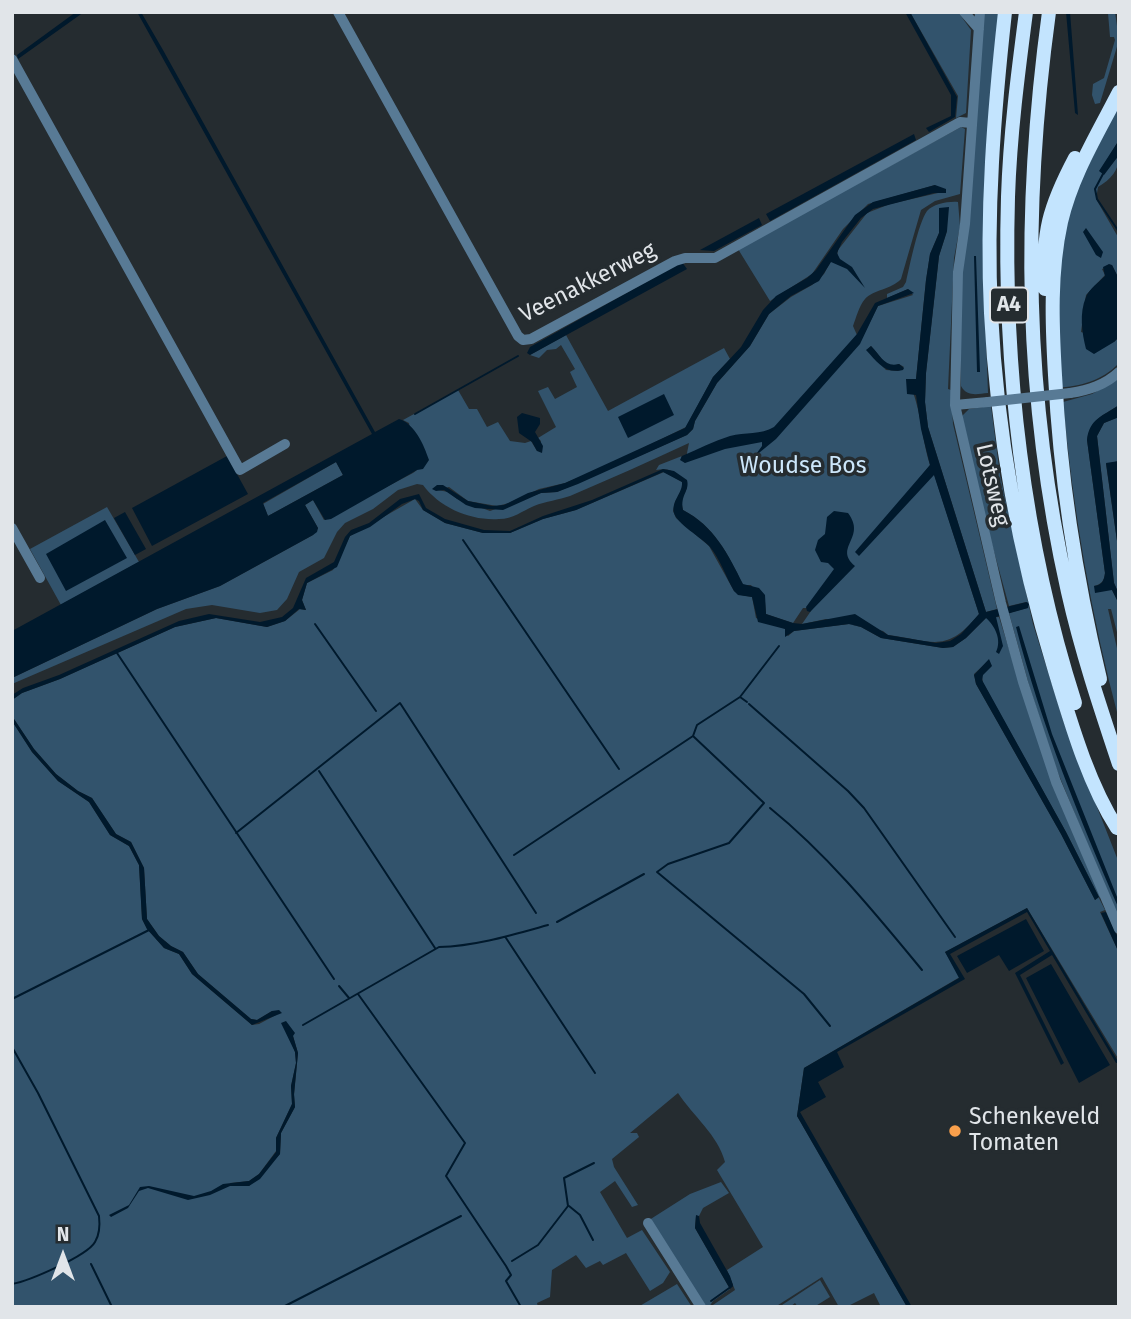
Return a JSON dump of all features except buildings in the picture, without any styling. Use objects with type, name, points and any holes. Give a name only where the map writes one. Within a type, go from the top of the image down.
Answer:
[{"type":"highway","name":"A4","points":[[1005,12],[996,91],[990,219],[990,311],[1008,477],[1041,602],[1118,830]]},
{"type":"highway","name":"A4","points":[[996,91],[1011,12]]},
{"type":"highway","name":"A4","points":[[1026,12],[1016,89],[1008,195],[1008,283],[1014,404],[1041,602]]},
{"type":"highway","name":"A4","points":[[1049,12],[1038,91],[1031,193],[1030,269],[1037,403],[1053,518],[1119,743]]},
{"type":"highway","name":"A4","points":[[1119,92],[1080,166],[1061,223],[1054,265],[1053,292],[1063,392],[1063,476],[1075,594],[1085,660],[1119,764]]},
{"type":"highway","name":"A4","points":[[1063,392],[1049,365],[1045,236],[1054,200],[1094,120]]},
{"type":"street","name":"Veenakkerweg","points":[[338,12],[518,336],[523,340],[531,339],[675,261],[685,258],[715,258],[960,122],[971,123]]},
{"type":"street","points":[[964,12],[979,29]]},
{"type":"street","name":"Lotsweg","points":[[980,12],[965,224],[958,272],[955,405],[1001,603],[1026,693],[1056,782],[1119,929]]},
{"type":"street","points":[[12,59],[240,470],[285,444]]},
{"type":"street","points":[[955,405],[1089,390],[1119,372]]},
{"type":"street","points":[[12,528],[40,578]]},
{"type":"street","points":[[648,1223],[701,1307]]},
{"type":"green space","points":[[910,12],[958,12],[971,30],[966,113],[956,118],[958,96]]},
{"type":"green space","points":[[984,12],[999,12],[984,287],[988,393],[976,394],[966,392],[961,386],[960,270]]},
{"type":"green space","points":[[1115,12],[1119,40],[1100,103],[1095,104],[1093,84],[1104,78],[1115,40],[1110,37],[1108,13]]},
{"type":"green space","points":[[1119,98],[1119,140],[1100,171],[1104,174],[1119,155],[1118,166],[1110,178],[1098,187],[1096,199],[1118,237],[1119,279],[1112,265],[1102,269],[1105,275],[1086,295],[1081,332],[1114,342],[1119,337],[1119,363],[1091,382],[1057,388],[1054,328],[1062,221]]},
{"type":"green space","name":"Woudse Bos","points":[[961,127],[965,129],[960,194],[935,201],[921,210],[901,279],[865,299],[853,326],[860,342],[878,306],[913,295],[908,289],[887,298],[887,294],[903,287],[906,282],[917,235],[927,211],[941,204],[958,202],[960,226],[954,258],[948,389],[951,390],[953,424],[997,609],[986,612],[928,427],[926,373],[939,256],[947,231],[939,208],[939,233],[930,254],[916,379],[907,379],[915,399],[930,465],[918,480],[934,474],[979,614],[957,635],[948,640],[928,642],[826,619],[802,624],[813,608],[803,608],[793,623],[766,614],[765,602],[751,585],[743,585],[726,552],[712,533],[683,510],[681,500],[687,488],[681,479],[671,471],[656,470],[659,465],[682,456],[685,463],[689,443],[570,496],[539,504],[504,519],[478,518],[457,511],[438,500],[423,485],[417,484],[398,490],[373,509],[345,523],[337,532],[324,558],[299,572],[287,599],[277,610],[260,613],[212,605],[186,609],[12,684],[12,678],[157,609],[220,586],[313,535],[318,528],[305,505],[313,500],[324,520],[413,473],[417,470],[409,423],[403,420],[458,390],[469,409],[477,409],[487,427],[498,422],[510,441],[531,441],[537,451],[541,441],[538,438],[556,427],[538,391],[548,387],[555,399],[577,387],[570,372],[575,369],[561,345],[547,350],[539,358],[530,355],[566,335],[608,411],[724,348],[730,359],[713,377],[686,427],[600,469],[497,506],[468,501],[449,487],[438,490],[490,511],[541,493],[557,492],[687,435],[693,429],[717,383],[750,346],[769,314],[812,285],[824,274],[831,261],[844,267],[837,256],[838,250],[867,213],[890,204],[938,193],[935,185],[868,204],[843,229],[812,274],[770,301],[738,249]],"holes":[[[871,346],[886,364],[899,364],[904,367],[898,371],[886,370],[867,350]]]},
{"type":"green space","points":[[1119,379],[1119,405],[1095,422],[1087,440],[1105,573],[1102,582],[1094,586],[1112,590],[1119,604],[1119,640],[1111,609],[1108,609],[1119,657],[1119,720],[1084,562],[1063,402],[1092,394]]},
{"type":"green space","points":[[991,406],[1000,475],[1033,624],[1064,723],[1119,863],[1119,922],[1054,763],[1029,685],[1009,613],[1027,608],[1026,602],[1009,606],[990,537],[962,416],[969,409]]},
{"type":"green space","points":[[1119,417],[1119,461],[1106,464],[1119,555],[1119,594],[1114,583],[1097,436],[1104,423]]},
{"type":"green space","points":[[336,462],[343,475],[268,516],[263,504]]},
{"type":"green space","points":[[664,472],[682,482],[683,487],[673,511],[676,518],[709,546],[734,591],[752,597],[756,618],[786,629],[788,636],[794,631],[849,624],[881,638],[943,648],[953,647],[966,638],[986,618],[999,617],[1029,713],[1101,895],[1099,898],[1105,910],[1100,912],[1119,953],[1119,1060],[1027,908],[945,952],[960,977],[804,1068],[797,1116],[907,1307],[881,1307],[874,1293],[846,1307],[839,1307],[822,1277],[775,1307],[710,1307],[735,1290],[727,1270],[763,1247],[717,1170],[725,1162],[722,1152],[678,1093],[630,1133],[637,1133],[639,1137],[612,1159],[614,1167],[638,1205],[632,1207],[615,1181],[600,1192],[627,1238],[642,1230],[670,1272],[663,1283],[650,1291],[626,1253],[603,1265],[600,1261],[586,1268],[576,1255],[552,1270],[550,1297],[537,1303],[538,1307],[12,1307],[12,721],[32,752],[58,781],[89,802],[110,835],[129,846],[139,865],[142,919],[164,948],[179,954],[192,974],[252,1025],[276,1015],[272,1011],[257,1020],[251,1019],[198,974],[183,952],[159,936],[147,919],[144,868],[131,842],[116,834],[92,798],[56,774],[34,749],[12,716],[12,700],[22,693],[60,679],[175,627],[216,618],[267,627],[285,621],[300,609],[306,610],[302,600],[307,583],[333,570],[350,536],[415,499],[423,510],[445,523],[483,533],[510,533],[543,519],[576,510]],"holes":[[[989,660],[982,676],[983,683],[1066,832],[1099,897],[1095,900],[976,684],[974,674]],[[287,1031],[293,1036],[298,1053],[295,1107],[281,1133],[280,1154],[249,1186],[230,1186],[230,1183],[249,1181],[259,1174],[276,1151],[276,1138],[292,1104],[291,1086],[296,1063]]]},
{"type":"green space","points":[[107,507],[139,562],[61,605],[30,549]]},
{"type":"green space","points":[[721,1182],[729,1193],[703,1208],[699,1216],[696,1216],[695,1228],[730,1289],[709,1307],[702,1307],[646,1222],[690,1194]]},
{"type":"green space","points":[[820,1280],[830,1297],[814,1307],[798,1307],[795,1303],[790,1307],[779,1307]]},
{"type":"green space","points":[[677,1284],[692,1307],[638,1307]]},
{"type":"shaded area","points":[[76,12],[84,12],[18,59],[17,55]]},
{"type":"shaded area","points":[[137,12],[141,12],[163,50],[375,432],[399,419],[405,422],[418,436],[429,460],[423,469],[331,519],[325,520],[313,500],[305,505],[318,528],[313,535],[220,586],[157,609],[12,678],[12,631],[372,434]],"holes":[[[336,462],[343,475],[268,516],[263,503]]]},
{"type":"shaded area","points":[[905,12],[910,12],[957,97],[955,117],[929,132],[926,128],[951,116],[951,95]]},
{"type":"shaded area","points":[[1066,12],[1070,12],[1078,115],[1075,113]]},
{"type":"shaded area","points":[[914,134],[916,140],[770,221],[766,214]]},
{"type":"shaded area","points":[[1119,140],[1119,155],[1104,175],[1099,171]]},
{"type":"shaded area","points":[[935,185],[946,189],[946,193],[934,193],[873,209],[861,218],[837,253],[840,259],[852,267],[865,288],[847,269],[831,262],[819,281],[791,296],[769,314],[750,346],[717,383],[693,429],[687,435],[578,484],[557,492],[541,493],[503,510],[475,508],[444,490],[432,489],[443,485],[468,501],[492,506],[504,505],[528,493],[565,483],[685,428],[713,377],[741,347],[763,310],[776,296],[816,270],[855,215],[873,202]]},
{"type":"shaded area","points":[[949,207],[947,231],[939,256],[925,402],[928,427],[986,612],[1027,602],[1029,604],[1028,608],[996,617],[1003,646],[999,654],[996,652],[997,634],[986,618],[966,638],[953,647],[943,648],[881,638],[849,624],[794,631],[785,637],[785,629],[758,622],[752,597],[738,595],[734,591],[710,547],[676,517],[674,505],[682,482],[663,472],[576,510],[543,519],[510,533],[483,533],[445,523],[423,510],[415,499],[350,536],[337,567],[307,583],[302,600],[306,610],[299,609],[285,621],[267,627],[216,618],[175,627],[60,679],[22,693],[12,700],[12,695],[23,688],[59,675],[179,621],[209,614],[260,622],[282,617],[293,608],[306,578],[334,562],[351,530],[369,523],[400,499],[419,494],[426,508],[445,519],[484,530],[510,531],[663,469],[674,471],[687,480],[683,510],[712,533],[743,584],[759,588],[765,595],[766,614],[802,624],[855,614],[888,635],[936,643],[950,641],[961,634],[979,614],[934,475],[859,556],[855,552],[930,465],[916,395],[907,394],[906,379],[916,379],[930,254],[939,233],[939,208]]},
{"type":"shaded area","points":[[759,218],[762,225],[714,251],[700,250]]},
{"type":"shaded area","points":[[1086,228],[1103,252],[1101,258],[1096,255],[1083,232]]},
{"type":"shaded area","points":[[976,256],[980,372],[977,372]]},
{"type":"shaded area","points":[[682,262],[687,269],[530,355],[527,353],[530,347]]},
{"type":"shaded area","points":[[1109,264],[1119,279],[1119,337],[1094,354],[1086,349],[1082,310],[1087,294],[1105,276],[1103,267]]},
{"type":"shaded area","points":[[908,289],[914,293],[878,306],[860,344],[776,439],[754,457],[762,442],[725,449],[685,463],[680,460],[682,456],[724,438],[774,427],[857,334],[875,303]]},
{"type":"shaded area","points":[[871,346],[887,363],[899,364],[903,370],[891,370],[882,366],[866,350]]},
{"type":"shaded area","points":[[664,394],[674,415],[628,438],[618,417]]},
{"type":"shaded area","points":[[1119,405],[1119,417],[1104,423],[1097,436],[1114,583],[1119,594],[1119,604],[1112,590],[1095,593],[1094,586],[1102,582],[1105,573],[1087,440],[1094,423]]},
{"type":"shaded area","points":[[522,413],[540,418],[535,432],[543,446],[542,453],[519,433],[517,417]]},
{"type":"shaded area","points":[[227,456],[248,494],[152,546],[132,508]]},
{"type":"shaded area","points":[[1119,461],[1119,555],[1106,463]]},
{"type":"shaded area","points":[[834,511],[848,513],[853,522],[853,536],[847,553],[855,566],[810,612],[806,607],[834,569],[828,563],[821,562],[815,550],[818,540],[825,534],[827,517]]},
{"type":"shaded area","points":[[125,512],[146,549],[135,555],[114,518]]},
{"type":"shaded area","points":[[105,520],[127,558],[66,591],[46,554]]},
{"type":"shaded area","points":[[1019,626],[1052,734],[1119,902],[1119,909],[1049,735],[1016,627]]},
{"type":"shaded area","points":[[989,659],[992,666],[982,680],[1066,832],[1099,897],[1095,900],[976,684],[974,675]]},
{"type":"shaded area","points":[[12,716],[34,749],[56,774],[92,798],[116,834],[131,842],[144,868],[147,919],[159,936],[183,952],[198,974],[251,1019],[257,1020],[272,1011],[279,1010],[282,1013],[252,1025],[192,974],[179,954],[164,948],[142,919],[139,865],[129,846],[110,835],[89,802],[58,781],[32,752],[12,721]]},
{"type":"shaded area","points":[[1027,908],[1119,1063],[1116,1063],[1052,955],[1020,975],[1064,1063],[1061,1065],[1015,973],[1050,951],[1027,912],[950,954],[965,979],[837,1052],[844,1067],[818,1082],[826,1097],[800,1112],[912,1307],[907,1307],[797,1116],[804,1068],[959,978],[945,952]]},
{"type":"shaded area","points":[[1106,912],[1119,940],[1119,953],[1101,913]]},
{"type":"shaded area","points":[[1026,919],[1044,951],[1009,971],[999,955],[967,973],[957,956]]},
{"type":"shaded area","points":[[1051,964],[1110,1065],[1079,1083],[1026,978]]},
{"type":"shaded area","points":[[286,1021],[295,1033],[293,1036],[298,1053],[295,1107],[281,1133],[280,1154],[260,1179],[249,1186],[230,1186],[210,1195],[188,1200],[148,1188],[139,1191],[128,1208],[111,1217],[109,1215],[129,1205],[140,1187],[149,1186],[194,1196],[223,1184],[249,1181],[259,1174],[276,1152],[276,1138],[292,1104],[291,1086],[296,1063],[295,1052],[281,1023]]},
{"type":"shaded area","points":[[696,1215],[699,1216],[700,1223],[730,1276],[733,1285],[730,1289],[695,1228]]},
{"type":"waterway","points":[[1104,172],[1095,189],[1097,199],[1119,232]]},
{"type":"waterway","points":[[415,414],[518,356]]},
{"type":"waterway","points":[[463,540],[619,769]]},
{"type":"waterway","points":[[315,624],[376,711]]},
{"type":"waterway","points":[[514,855],[693,736],[697,725],[740,697],[779,646]]},
{"type":"waterway","points":[[117,653],[334,979]]},
{"type":"waterway","points":[[740,697],[747,702]]},
{"type":"waterway","points":[[236,833],[400,703],[536,913]]},
{"type":"waterway","points":[[749,704],[864,808],[955,937]]},
{"type":"waterway","points":[[693,736],[764,803],[729,843],[668,864],[657,872],[804,994],[830,1026]]},
{"type":"waterway","points":[[319,771],[435,948]]},
{"type":"waterway","points":[[770,808],[831,865],[922,970]]},
{"type":"waterway","points":[[557,922],[644,874]]},
{"type":"waterway","points":[[303,1025],[439,947],[480,942],[548,925]]},
{"type":"waterway","points":[[12,999],[149,930]]},
{"type":"waterway","points":[[506,938],[595,1073]]},
{"type":"waterway","points":[[339,986],[349,998]]},
{"type":"waterway","points":[[358,994],[465,1143],[446,1176],[506,1266],[511,1275],[506,1281],[521,1307]]},
{"type":"waterway","points":[[12,1047],[38,1093],[99,1216],[100,1223],[99,1233],[90,1248],[70,1261],[12,1284]]},
{"type":"waterway","points":[[512,1261],[538,1245],[568,1206],[564,1178],[594,1163]]},
{"type":"waterway","points":[[569,1206],[580,1215],[593,1240]]},
{"type":"waterway","points":[[283,1307],[461,1216]]},
{"type":"waterway","points":[[91,1264],[112,1307]]},
{"type":"waterway","points":[[711,1301],[732,1286]]},
{"type":"place","name":"Schenkeveld Tomaten","points":[[955,1131]]}]
